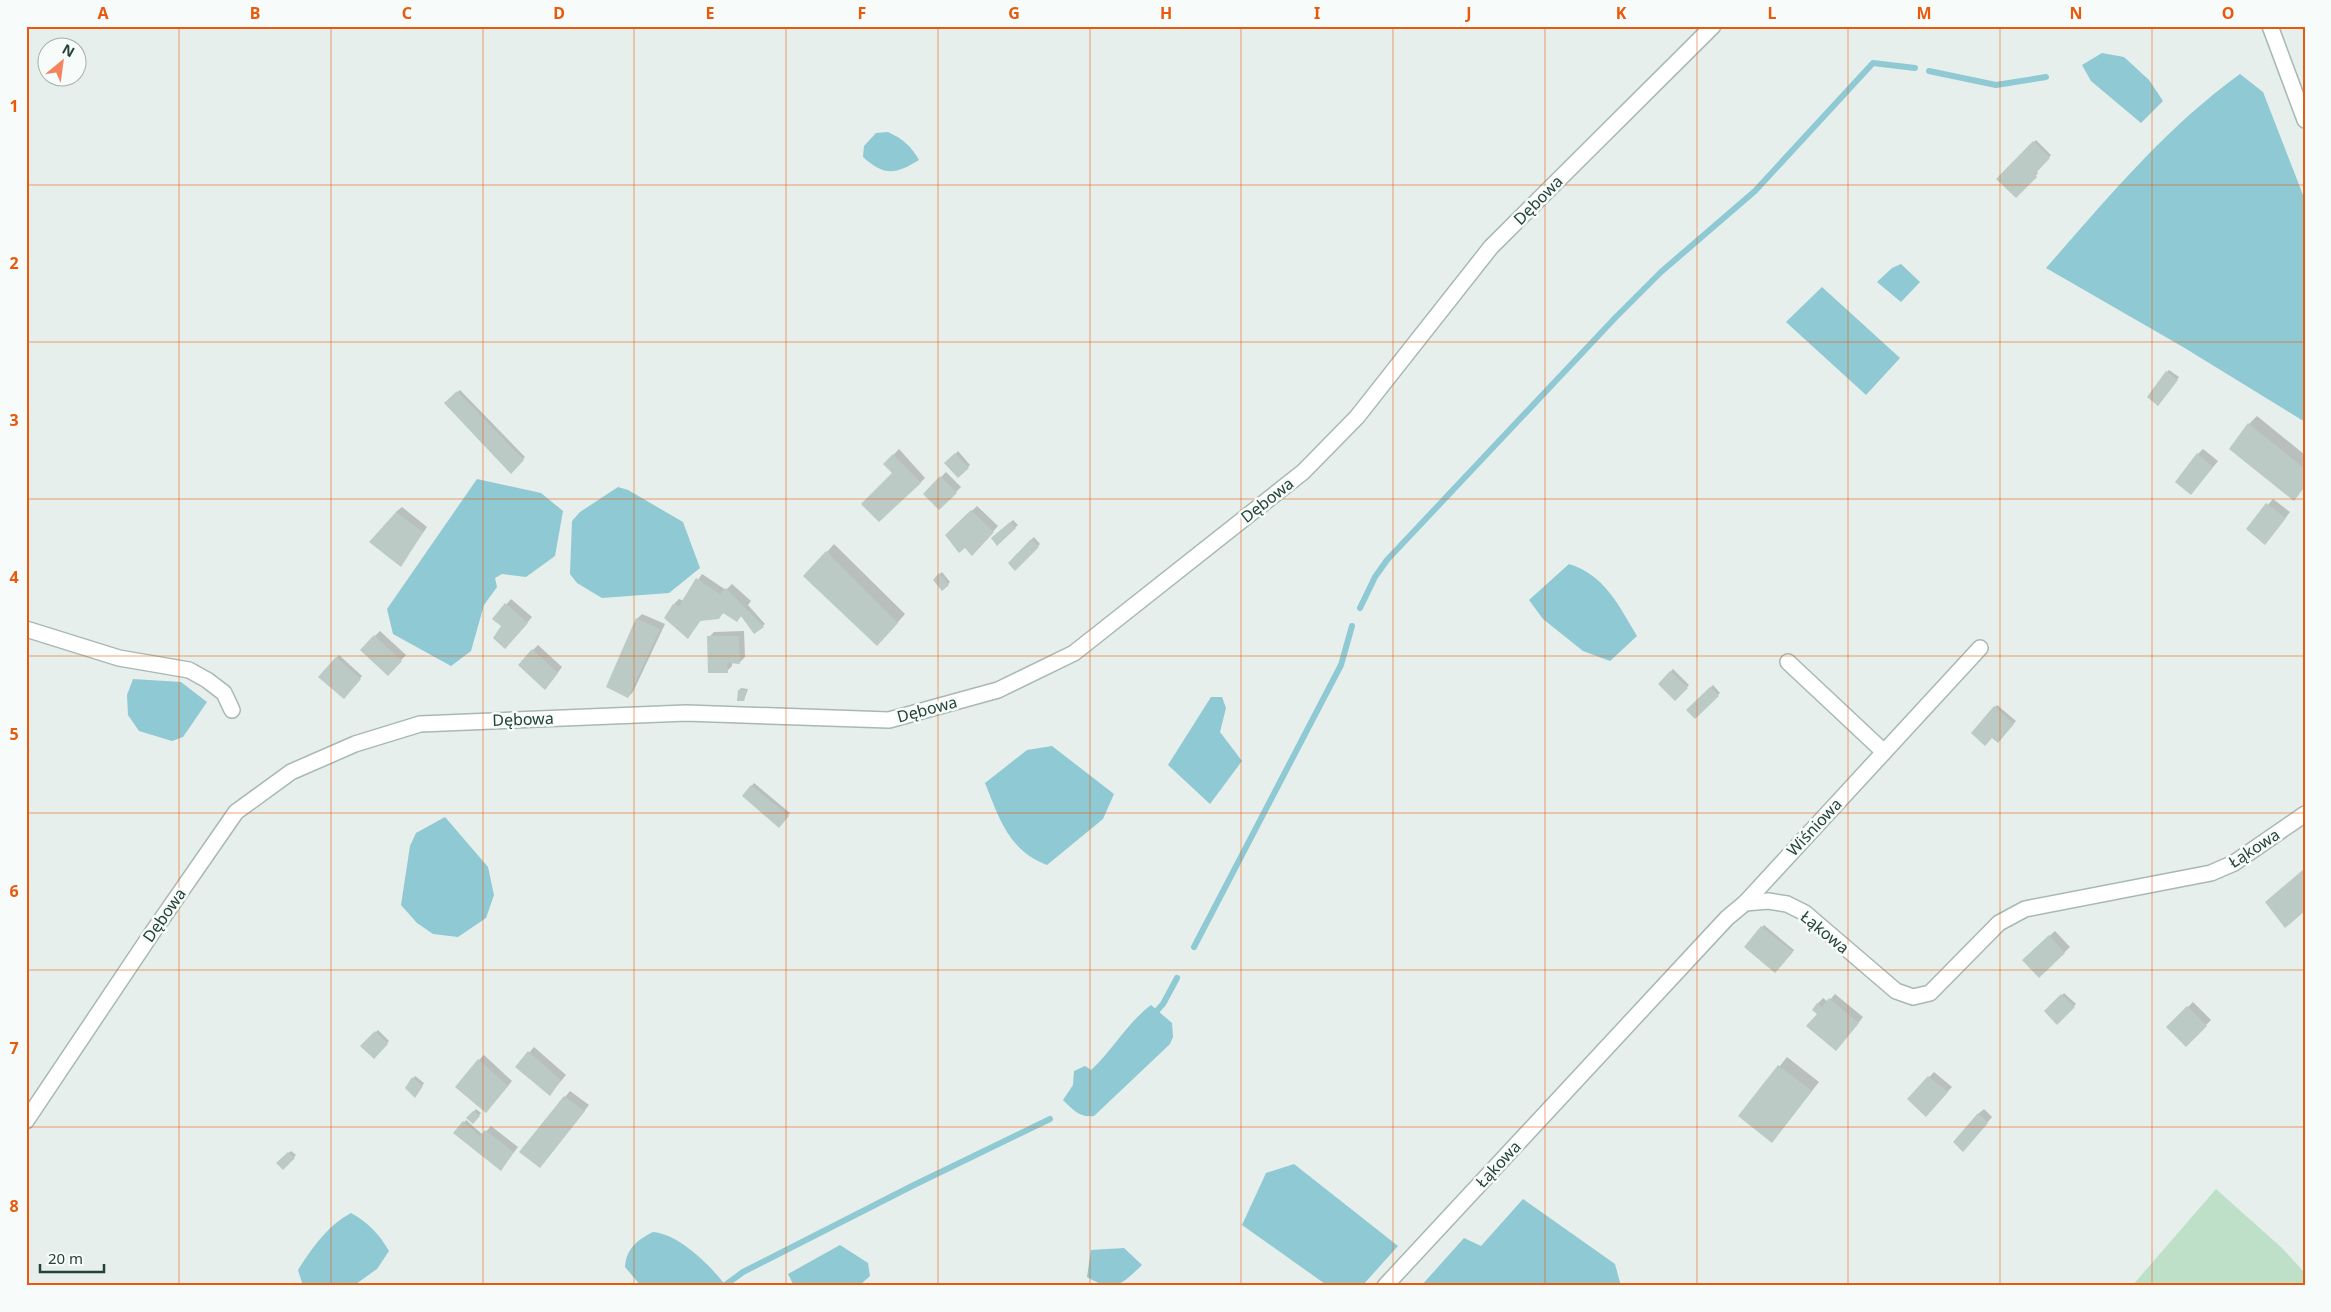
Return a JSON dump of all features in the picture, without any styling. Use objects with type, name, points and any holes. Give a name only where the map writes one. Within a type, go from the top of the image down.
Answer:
[{"type":"street","name":"Dębowa","points":[[26,1120],[236,812],[291,772],[354,744],[420,724],[686,713],[889,720],[998,690],[1074,653],[1303,472],[1357,417],[1491,247],[1714,26]]},
{"type":"street","points":[[2270,26],[2305,120]]},
{"type":"street","points":[[26,629],[119,658],[189,670],[207,680],[224,693],[232,710]]},
{"type":"street","name":"Wiśniowa","points":[[1745,903],[1980,648]]},
{"type":"street","points":[[1788,662],[1884,752]]},
{"type":"street","name":"Łąkowa","points":[[1385,1286],[1720,926],[1745,903],[1768,901],[1787,904],[1805,913],[1896,991],[1913,997],[1930,993],[1999,923],[2025,909],[2211,872],[2234,863],[2305,814]]},
{"type":"green space","points":[[2216,1189],[2282,1248],[2305,1273],[2305,1286],[2132,1286]]},
{"type":"water","points":[[2102,53],[2124,57],[2149,80],[2163,101],[2141,123],[2091,81],[2082,65]]},
{"type":"water","points":[[2240,74],[2263,92],[2305,200],[2305,422],[2183,347],[2046,268],[2161,141]]},
{"type":"water","points":[[888,132],[906,143],[919,160],[903,169],[890,171],[877,168],[863,157],[864,146],[876,133]]},
{"type":"water","points":[[1901,264],[1920,282],[1901,302],[1877,282],[1892,268]]},
{"type":"water","points":[[1822,287],[1900,358],[1866,395],[1786,322]]},
{"type":"water","points":[[477,479],[541,493],[563,511],[555,556],[526,577],[502,574],[495,578],[497,587],[484,605],[471,651],[451,666],[393,634],[387,609]]},
{"type":"water","points":[[618,487],[628,490],[683,522],[700,568],[669,593],[602,598],[577,583],[570,574],[572,521],[580,512]]},
{"type":"water","points":[[1569,564],[1582,569],[1602,584],[1617,603],[1637,636],[1610,661],[1583,651],[1543,619],[1529,600]]},
{"type":"water","points":[[133,679],[181,682],[207,702],[183,737],[172,741],[139,731],[128,715],[127,695]]},
{"type":"water","points":[[1211,697],[1222,697],[1226,708],[1220,732],[1242,761],[1210,804],[1168,765]]},
{"type":"water","points":[[1052,746],[1114,794],[1103,819],[1047,865],[1034,859],[1014,842],[995,809],[985,783],[1027,750]]},
{"type":"water","points":[[445,817],[488,867],[494,895],[486,918],[458,937],[433,934],[417,923],[401,905],[410,846],[416,833]]},
{"type":"water","points":[[1151,1005],[1172,1023],[1173,1037],[1170,1044],[1094,1116],[1085,1116],[1070,1107],[1063,1100],[1073,1085],[1074,1071],[1085,1066],[1091,1070],[1107,1054],[1134,1020]]},
{"type":"water","points":[[1294,1164],[1398,1246],[1362,1286],[1328,1286],[1242,1225],[1266,1173]]},
{"type":"water","points":[[1523,1199],[1615,1264],[1621,1286],[1421,1286],[1464,1238],[1481,1246]]},
{"type":"water","points":[[351,1213],[373,1229],[389,1251],[377,1269],[353,1286],[303,1286],[298,1270],[303,1262],[328,1231]]},
{"type":"water","points":[[653,1232],[673,1238],[694,1252],[726,1286],[641,1286],[625,1267],[626,1261],[633,1246]]},
{"type":"water","points":[[840,1245],[868,1263],[870,1276],[861,1284],[794,1286],[788,1274]]},
{"type":"water","points":[[1124,1248],[1142,1265],[1128,1278],[1117,1285],[1111,1286],[1096,1282],[1087,1277],[1091,1250]]},
{"type":"building","points":[[2033,141],[2050,158],[2035,174],[2037,177],[2016,198],[1996,179]]},
{"type":"building","points":[[2166,371],[2178,380],[2158,406],[2147,397]]},
{"type":"building","points":[[457,391],[524,460],[511,474],[444,403]]},
{"type":"building","points":[[2248,423],[2305,469],[2305,486],[2294,501],[2229,449]]},
{"type":"building","points":[[955,453],[969,468],[958,478],[944,463]]},
{"type":"building","points":[[2197,453],[2213,467],[2191,495],[2175,482]]},
{"type":"building","points":[[893,454],[921,483],[879,522],[861,504],[892,473],[883,464]]},
{"type":"building","points":[[940,476],[957,493],[939,510],[923,494]]},
{"type":"building","points":[[2266,503],[2286,518],[2265,545],[2246,529]]},
{"type":"building","points":[[971,510],[994,532],[972,556],[965,548],[959,553],[945,535]]},
{"type":"building","points":[[396,512],[423,532],[401,567],[369,542]]},
{"type":"building","points":[[1010,522],[1016,528],[997,546],[991,538]]},
{"type":"building","points":[[1031,539],[1039,547],[1015,571],[1008,563]]},
{"type":"building","points":[[826,551],[898,623],[877,646],[803,576]]},
{"type":"building","points":[[939,573],[949,585],[942,591],[933,580]]},
{"type":"building","points":[[696,578],[720,594],[726,588],[764,627],[754,634],[741,616],[737,622],[723,613],[719,619],[700,621],[688,639],[664,618],[673,604],[679,606]]},
{"type":"building","points":[[505,603],[528,623],[505,649],[493,638],[501,626],[492,619]]},
{"type":"building","points":[[636,618],[660,629],[628,698],[606,687]]},
{"type":"building","points":[[374,635],[402,661],[388,676],[360,650]]},
{"type":"building","points":[[707,636],[739,636],[740,664],[727,663],[728,673],[708,673]]},
{"type":"building","points":[[532,649],[558,673],[545,690],[518,665]]},
{"type":"building","points":[[336,657],[361,679],[344,699],[318,677]]},
{"type":"building","points":[[1670,671],[1688,688],[1675,701],[1658,684]]},
{"type":"building","points":[[1710,687],[1719,696],[1695,719],[1686,710]]},
{"type":"building","points":[[738,690],[746,690],[744,701],[737,701]]},
{"type":"building","points":[[1994,706],[2014,724],[1998,743],[1992,738],[1985,746],[1971,733]]},
{"type":"building","points":[[751,785],[789,816],[779,828],[742,796]]},
{"type":"building","points":[[2305,868],[2305,911],[2285,928],[2265,902]]},
{"type":"building","points":[[1761,926],[1793,952],[1775,973],[1744,947]]},
{"type":"building","points":[[2049,935],[2065,953],[2039,978],[2022,960]]},
{"type":"building","points":[[2061,994],[2075,1007],[2057,1025],[2044,1011]]},
{"type":"building","points":[[1829,998],[1859,1023],[1836,1051],[1806,1026],[1817,1014],[1812,1010],[1817,1003],[1822,1007]]},
{"type":"building","points":[[2187,1006],[2207,1026],[2186,1047],[2166,1027]]},
{"type":"building","points":[[375,1031],[388,1044],[374,1059],[360,1046]]},
{"type":"building","points":[[528,1051],[561,1080],[550,1096],[515,1067]]},
{"type":"building","points":[[478,1059],[508,1086],[486,1113],[455,1087]]},
{"type":"building","points":[[1778,1065],[1812,1091],[1772,1143],[1738,1116]]},
{"type":"building","points":[[1928,1076],[1948,1092],[1926,1117],[1907,1099]]},
{"type":"building","points":[[412,1077],[423,1086],[415,1098],[405,1088]]},
{"type":"building","points":[[564,1096],[585,1111],[540,1168],[519,1152]]},
{"type":"building","points":[[473,1111],[480,1116],[473,1124],[466,1118]]},
{"type":"building","points":[[1978,1113],[1988,1123],[1963,1152],[1953,1142]]},
{"type":"building","points":[[463,1121],[480,1136],[485,1130],[514,1152],[501,1171],[453,1133]]},
{"type":"building","points":[[288,1152],[295,1158],[283,1170],[276,1163]]},
{"type":"waterway","points":[[1360,608],[1375,577],[1387,560],[1615,318],[1661,272],[1755,191],[1873,63],[1915,68]]},
{"type":"waterway","points":[[1929,71],[1996,85],[2046,77]]},
{"type":"waterway","points":[[1194,947],[1341,665],[1352,626]]},
{"type":"waterway","points":[[1153,1015],[1163,1004],[1177,978]]},
{"type":"waterway","points":[[724,1286],[743,1272],[914,1185],[1050,1119]]}]
